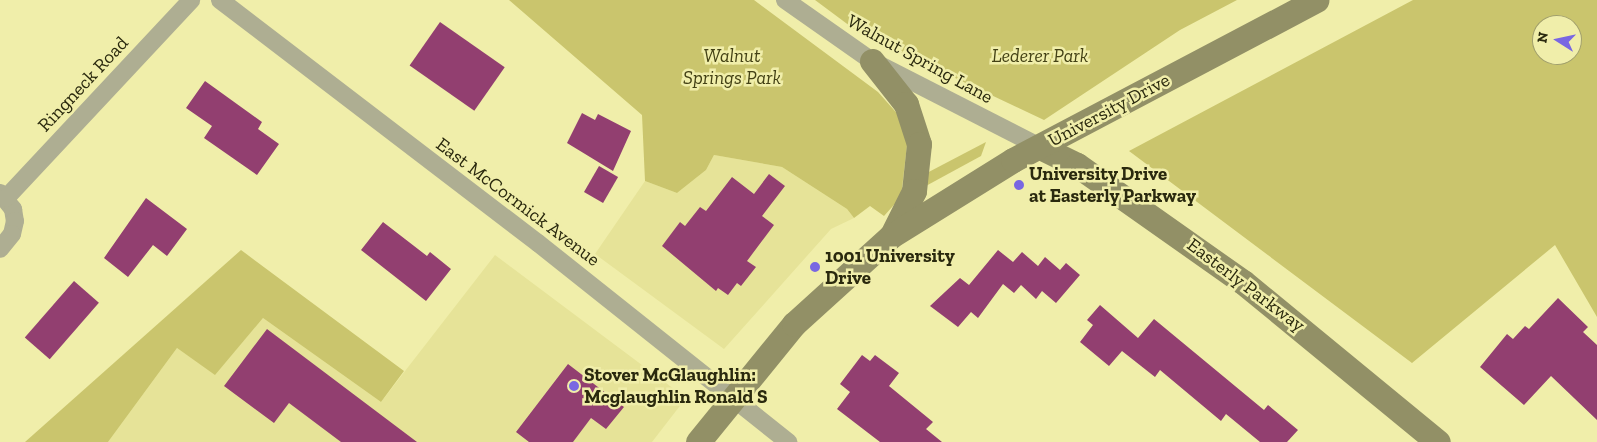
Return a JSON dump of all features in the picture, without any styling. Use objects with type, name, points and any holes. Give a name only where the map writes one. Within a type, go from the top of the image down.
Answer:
[{"type":"main road","name":"University Drive","points":[[698,442],[732,397],[794,324],[891,236],[953,194],[1316,0]]},
{"type":"main road","points":[[872,61],[906,104],[919,144],[914,191],[891,236]]},
{"type":"main road","name":"Easterly Parkway","points":[[1040,147],[1077,165],[1243,282],[1438,442]]},
{"type":"street","name":"Ringneck Road","points":[[0,248],[12,234],[15,221],[3,195],[191,0]]},
{"type":"street","name":"East McCormick Avenue","points":[[220,0],[788,442]]},
{"type":"street","name":"Walnut Spring Lane","points":[[785,0],[872,61],[1040,147]]},
{"type":"shaded area","points":[[714,155],[782,167],[847,209],[854,218],[831,229],[724,349],[595,254],[645,181],[677,193],[706,170]]},
{"type":"shaded area","points":[[495,255],[686,398],[652,442],[108,442],[177,348],[215,374],[263,318],[381,402]]},
{"type":"green space","name":"Walnut Springs Park","points":[[509,0],[754,0],[878,92],[902,119],[908,136],[901,197],[884,216],[870,206],[854,218],[847,209],[782,167],[714,155],[706,170],[677,193],[645,181],[642,115]]},
{"type":"green space","name":"Lederer Park","points":[[815,0],[1237,0],[1180,30],[1044,120],[858,32]]},
{"type":"green space","points":[[1413,0],[1597,0],[1597,317],[1555,245],[1412,363],[1129,151]]},
{"type":"green space","points":[[986,142],[981,156],[924,187],[923,175]]},
{"type":"green space","points":[[241,250],[404,371],[381,402],[263,318],[215,375],[177,348],[108,442],[25,442]]},
{"type":"building","points":[[440,22],[505,67],[474,111],[410,65]]},
{"type":"building","points":[[205,81],[262,122],[258,129],[279,144],[257,175],[204,138],[212,126],[186,108]]},
{"type":"building","points":[[582,113],[595,120],[598,114],[631,131],[613,171],[567,143]]},
{"type":"building","points":[[599,166],[618,177],[603,203],[584,192]]},
{"type":"building","points":[[769,174],[785,186],[762,216],[774,225],[747,261],[756,267],[741,286],[737,283],[728,295],[718,288],[716,291],[662,246],[680,222],[685,226],[700,207],[706,211],[732,177],[754,194]]},
{"type":"building","points":[[146,198],[187,229],[167,256],[153,245],[128,277],[104,258]]},
{"type":"building","points":[[383,222],[427,256],[430,252],[451,269],[426,301],[361,250]]},
{"type":"building","points":[[998,250],[1013,262],[1022,252],[1038,266],[1045,257],[1060,270],[1066,263],[1080,275],[1056,303],[1042,291],[1036,299],[1021,285],[1014,293],[1003,284],[978,318],[971,312],[958,327],[930,306],[960,278],[969,285]]},
{"type":"building","points":[[74,281],[99,303],[50,359],[25,338]]},
{"type":"building","points":[[1558,298],[1588,327],[1583,332],[1597,345],[1597,420],[1551,376],[1524,405],[1480,367],[1507,334],[1513,339],[1525,326],[1529,329]]},
{"type":"building","points":[[1100,305],[1138,338],[1154,319],[1264,410],[1268,405],[1298,430],[1287,442],[1260,442],[1226,414],[1221,421],[1160,370],[1155,377],[1122,351],[1109,366],[1080,342],[1093,325],[1087,320]]},
{"type":"building","points":[[267,329],[417,442],[341,442],[289,403],[274,423],[224,386]]},
{"type":"building","points":[[862,355],[870,361],[875,355],[899,373],[889,386],[933,422],[926,429],[942,442],[880,442],[837,409],[850,392],[840,384]]},
{"type":"building","name":"Stover McGlaughlin: Mcglaughlin Ronald S","points":[[568,364],[624,407],[606,429],[591,418],[573,442],[529,442],[516,432]]},
{"type":"place","name":"University Drive at Easterly Parkway","points":[[1019,185]]},
{"type":"place","name":"1001 University Drive","points":[[815,267]]},
{"type":"place","name":"Stover McGlaughlin: Mcglaughlin Ronald S","points":[[574,386]]}]
